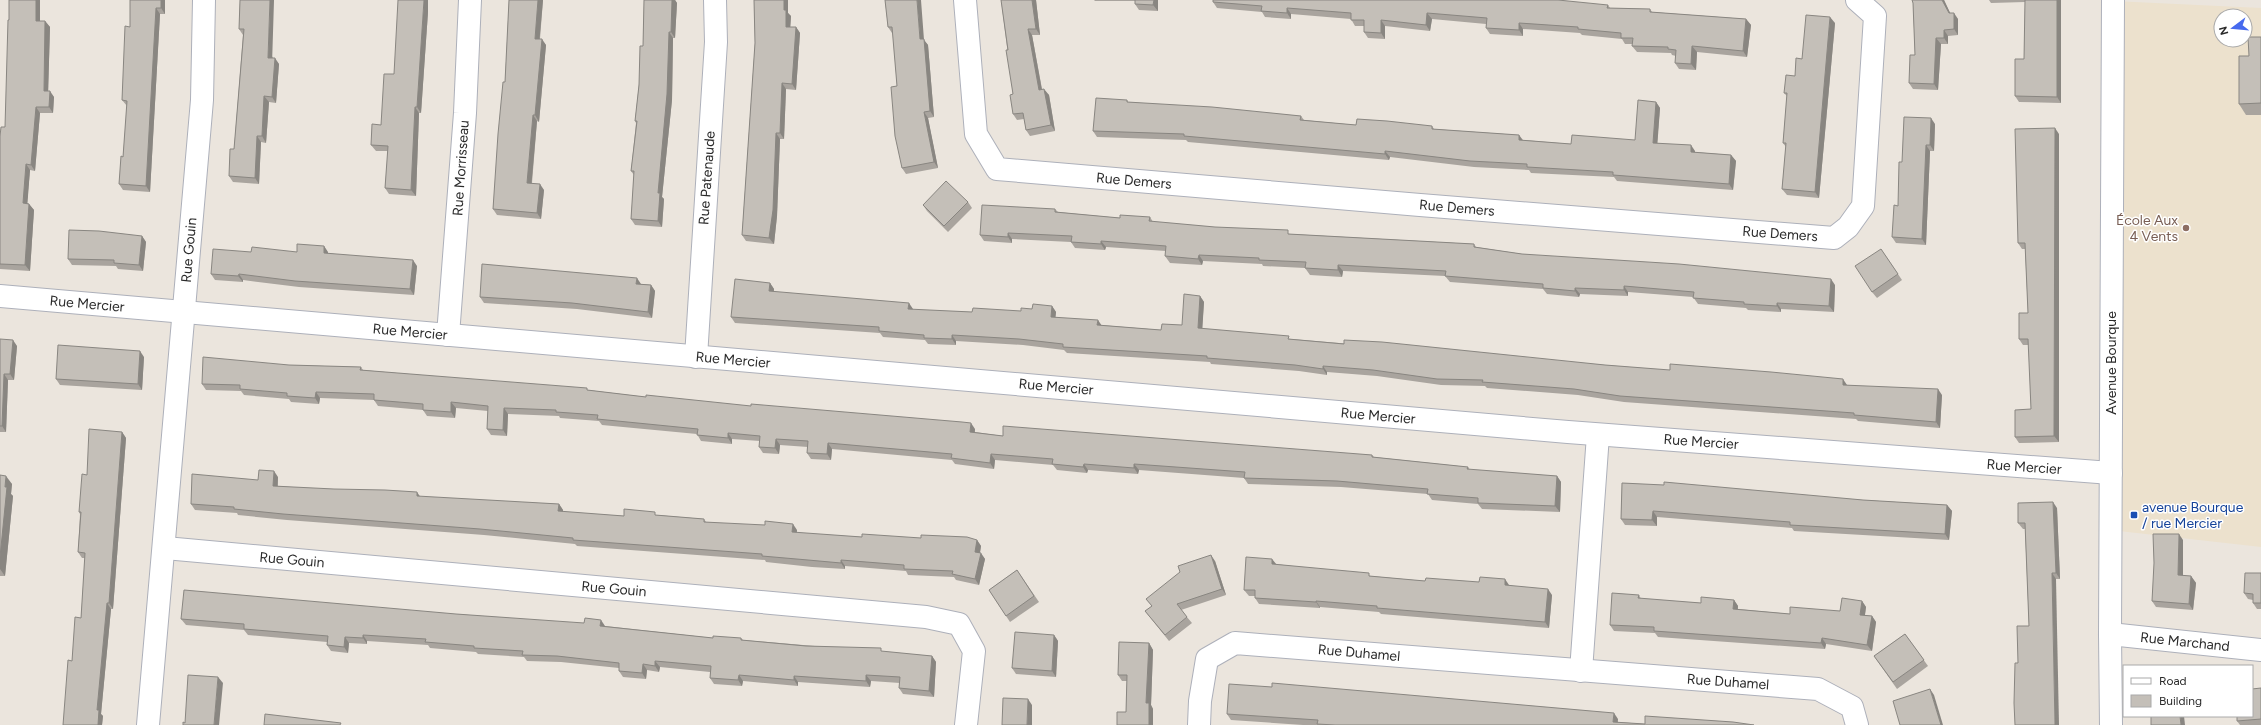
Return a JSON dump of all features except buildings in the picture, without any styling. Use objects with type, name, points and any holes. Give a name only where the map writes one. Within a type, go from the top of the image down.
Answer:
[{"type":"street","name":"Rue Gouin","points":[[148,725],[165,548],[202,100],[204,0]]},
{"type":"street","name":"Rue Morrisseau","points":[[448,335],[465,113],[470,0]]},
{"type":"street","name":"Rue Patenaude","points":[[696,357],[716,42],[716,0]]},
{"type":"street","name":"Rue Demers","points":[[965,0],[976,134],[996,169],[1420,206],[1834,238],[1848,227],[1863,206],[1875,16],[1857,0]]},
{"type":"street","name":"Avenue Bourque","points":[[2111,725],[2110,634],[2113,0]]},
{"type":"street","name":"Rue Mercier","points":[[0,296],[1598,435],[2111,473]]},
{"type":"street","points":[[1581,671],[1598,435]]},
{"type":"street","name":"Rue Gouin","points":[[165,548],[926,617],[959,624],[974,651],[966,725]]},
{"type":"street","name":"Rue Marchand","points":[[2110,634],[2261,650]]},
{"type":"street","name":"Rue Duhamel","points":[[1199,725],[1200,701],[1208,659],[1235,643],[1818,689],[1852,708],[1857,725]]},
{"type":"shaded area","name":"École Aux 4 Vents","points":[[2113,1],[2261,8],[2261,547],[2110,530]]},
{"type":"place","name":"École Aux 4 Vents","points":[[2186,228]]},
{"type":"place","name":"avenue Bourque / rue Mercier","points":[[2134,515]]}]
